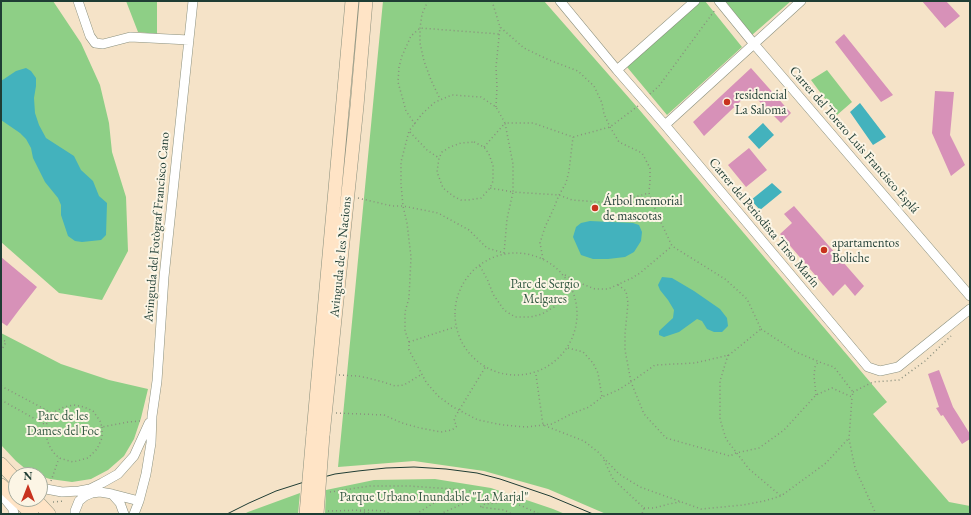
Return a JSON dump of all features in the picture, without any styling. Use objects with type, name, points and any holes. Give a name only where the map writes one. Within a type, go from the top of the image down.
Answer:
[{"type":"street","points":[[78,1],[90,36],[95,43],[103,44],[130,37],[188,40]]},
{"type":"street","name":"Avinguda del Fotògraf Francisco Cano","points":[[48,489],[62,492],[90,489],[102,484],[118,474],[134,456],[148,418],[157,381],[164,277],[192,1]]},
{"type":"street","name":"Avinguda de les Nacions","points":[[317,514],[318,434],[352,1]]},
{"type":"street","name":"Avinguda de les Nacions","points":[[306,514],[318,434],[356,106],[366,1]]},
{"type":"street","name":"Carrer del Periodista Tirso Marín","points":[[560,1],[868,367],[880,371],[898,367],[970,309]]},
{"type":"street","points":[[617,70],[695,1]]},
{"type":"street","points":[[665,125],[801,1]]},
{"type":"street","name":"Carrer del Torero Luis Francisco Esplá","points":[[720,2],[754,44],[970,296]]},
{"type":"street","name":"Avinguda del Fotògraf Francisco Cano","points":[[134,514],[146,474],[151,443],[148,418]]},
{"type":"street","points":[[1,463],[8,471]]},
{"type":"street","points":[[1,485],[32,514]]},
{"type":"street","points":[[75,514],[79,501],[92,493],[100,492],[112,494],[139,501]]},
{"type":"street","points":[[1,494],[13,509],[14,514]]},
{"type":"street","points":[[112,494],[120,503],[124,514]]},
{"type":"path","points":[[428,1],[422,14],[420,43],[424,61],[440,99]]},
{"type":"path","points":[[492,1],[500,27],[496,67],[496,107]]},
{"type":"path","points":[[967,1],[970,4]]},
{"type":"path","points":[[484,147],[505,123],[534,123],[573,137],[610,127],[637,107],[659,86],[720,2]]},
{"type":"path","points":[[500,27],[524,48],[549,60],[578,71],[594,86],[602,103],[604,114],[619,142],[642,153],[650,168],[648,193],[672,246],[725,279],[747,299],[761,329],[796,352],[818,362],[834,367],[853,392],[849,439],[855,468],[876,514]]},
{"type":"path","points":[[414,124],[406,111],[398,82],[399,67],[402,56],[411,36],[420,28],[500,34]]},
{"type":"path","points":[[504,253],[507,219],[513,192],[513,164],[505,123],[496,107],[480,97],[452,95],[440,99],[422,114],[414,124],[409,132],[400,162],[400,184],[407,222],[411,257],[409,298],[405,312],[405,331],[409,342],[409,350],[426,382],[438,396],[453,407],[478,420],[503,425],[526,427],[552,424],[589,407],[602,397],[631,382],[654,365],[695,363],[728,355],[761,329]]},
{"type":"path","points":[[409,132],[427,150],[439,158]]},
{"type":"path","points":[[543,259],[540,243],[545,227],[566,183],[569,172],[573,137]]},
{"type":"path","points":[[474,142],[484,147],[489,154],[493,166],[493,181],[490,188],[480,198],[462,200],[453,196],[443,188],[437,172],[439,158],[442,152],[461,143],[474,142]]},
{"type":"path","points":[[490,188],[513,192],[559,195],[572,200],[613,203],[648,193]]},
{"type":"path","points":[[358,198],[438,214],[469,230],[487,248],[504,253],[530,254],[557,267],[565,275],[595,289],[608,289],[632,278],[672,246]]},
{"type":"path","points":[[504,253],[480,266],[468,278],[457,300],[455,328],[464,346],[478,364],[486,366],[502,375],[519,377],[536,375],[568,348],[575,333],[576,312],[572,289],[565,275]]},
{"type":"path","points":[[480,266],[493,294],[504,310],[515,317],[530,317],[542,314],[554,307],[572,289]]},
{"type":"path","points":[[617,284],[626,291],[628,303],[625,350],[631,382],[644,414],[666,438],[730,456],[736,453],[759,448],[784,430],[816,395],[832,388],[852,397]]},
{"type":"path","points":[[409,342],[455,328]]},
{"type":"path","points":[[1,338],[6,342],[1,351]]},
{"type":"path","points":[[568,348],[583,352],[594,364],[598,373],[602,397]]},
{"type":"path","points":[[728,355],[720,381],[720,419],[726,439],[749,469],[782,496]]},
{"type":"path","points":[[816,395],[814,376],[815,367],[818,362]]},
{"type":"path","points":[[334,413],[384,415],[402,423],[420,428],[441,432],[452,430],[457,426],[454,421],[459,409],[486,366]]},
{"type":"path","points":[[338,375],[358,376],[395,386],[404,385],[422,374]]},
{"type":"path","points":[[536,375],[543,425]]},
{"type":"path","points":[[1,386],[52,413]]},
{"type":"path","points":[[1,400],[46,424]]},
{"type":"path","points":[[74,405],[84,407],[93,412],[100,421],[102,427],[102,438],[97,449],[88,458],[73,462],[59,458],[53,452],[46,436],[46,424],[52,413],[64,407],[74,405]]},
{"type":"path","points":[[102,427],[148,418]]},
{"type":"path","points":[[543,425],[584,441],[598,452],[618,474],[640,487],[701,509],[742,506],[782,496],[826,463],[849,439]]},
{"type":"path","points":[[604,458],[613,479],[644,508],[654,508],[680,502]]},
{"type":"path","points":[[328,492],[370,486],[409,486],[462,490],[480,492],[522,506],[539,514]]},
{"type":"path","points":[[416,514],[447,495],[462,490]]},
{"type":"path","points":[[440,514],[466,502],[496,497]]},
{"type":"path","points":[[505,500],[497,503],[485,504],[480,507],[504,510],[512,514]]},
{"type":"path","points":[[642,514],[644,508]]},
{"type":"path","points":[[327,514],[328,511],[358,510],[384,511],[390,514]]},
{"type":"path","points":[[358,510],[372,514]]},
{"type":"green space","points":[[1,1],[53,1],[81,43],[100,85],[109,123],[112,152],[126,197],[128,251],[102,300],[59,293],[1,242]]},
{"type":"green space","points":[[126,1],[157,1],[157,34],[138,32]]},
{"type":"green space","name":"Parc de Sergio Melgares","points":[[383,1],[544,1],[637,107],[887,402],[873,414],[949,502],[970,506],[970,514],[606,514],[548,489],[484,471],[414,461],[338,467]]},
{"type":"green space","points":[[699,1],[705,1],[742,47],[667,115],[627,67]]},
{"type":"green space","points":[[725,1],[791,1],[752,35]]},
{"type":"green space","points":[[827,70],[852,102],[837,115],[811,80]]},
{"type":"green space","name":"Parc de les Dames del Foc","points":[[1,333],[61,364],[109,380],[148,389],[134,439],[124,456],[108,470],[91,479],[72,482],[48,478],[48,467],[23,467],[1,445]]},
{"type":"green space","name":"Parque Urbano Inundable \"La Marjal\"","points":[[435,479],[491,488],[565,514],[325,514],[326,490],[374,480]]},
{"type":"green space","points":[[300,493],[298,514],[244,514],[248,512]]},
{"type":"water","points":[[26,68],[31,71],[36,78],[34,98],[35,113],[46,138],[74,156],[81,170],[93,181],[99,196],[107,203],[106,235],[101,240],[82,242],[75,241],[68,236],[61,215],[61,205],[58,198],[45,182],[33,158],[31,148],[26,139],[1,120],[1,81],[16,71]]},
{"type":"water","points":[[860,103],[886,137],[873,145],[850,112]]},
{"type":"water","points":[[763,123],[774,135],[759,149],[748,137]]},
{"type":"water","points":[[772,183],[782,192],[760,210],[751,200]]},
{"type":"water","points":[[590,221],[633,223],[639,225],[642,232],[641,241],[634,252],[625,257],[593,259],[581,255],[573,237],[576,227],[581,223]]},
{"type":"water","points":[[662,277],[672,278],[720,309],[727,318],[728,326],[722,332],[714,332],[707,329],[702,321],[697,319],[679,332],[664,337],[659,335],[659,331],[673,318],[674,310],[658,285]]},
{"type":"building","points":[[922,1],[946,1],[960,16],[945,28]]},
{"type":"building","points":[[844,34],[893,95],[881,102],[835,42]]},
{"type":"building","name":"residencial La Saloma","points":[[751,68],[791,113],[781,123],[750,92],[704,136],[693,122]]},
{"type":"building","points":[[935,91],[954,92],[950,135],[965,165],[951,176],[932,133]]},
{"type":"building","points":[[749,148],[767,170],[746,187],[728,165]]},
{"type":"building","points":[[794,206],[864,286],[855,296],[845,284],[833,296],[780,234],[792,223],[784,214]]},
{"type":"building","points":[[1,257],[37,287],[7,326],[1,322]]},
{"type":"building","points":[[939,370],[953,407],[970,434],[970,439],[962,444],[943,415],[941,416],[936,408],[939,407],[928,374]]},
{"type":"tram line","points":[[227,514],[276,491],[335,474],[386,468],[414,467],[477,473],[500,479],[550,496],[593,514]]},
{"type":"place","name":"residencial La Saloma","points":[[727,102]]},
{"type":"place","name":"Árbol memorial de mascotas","points":[[595,208]]},
{"type":"place","name":"apartamentos Boliche","points":[[824,250]]}]
